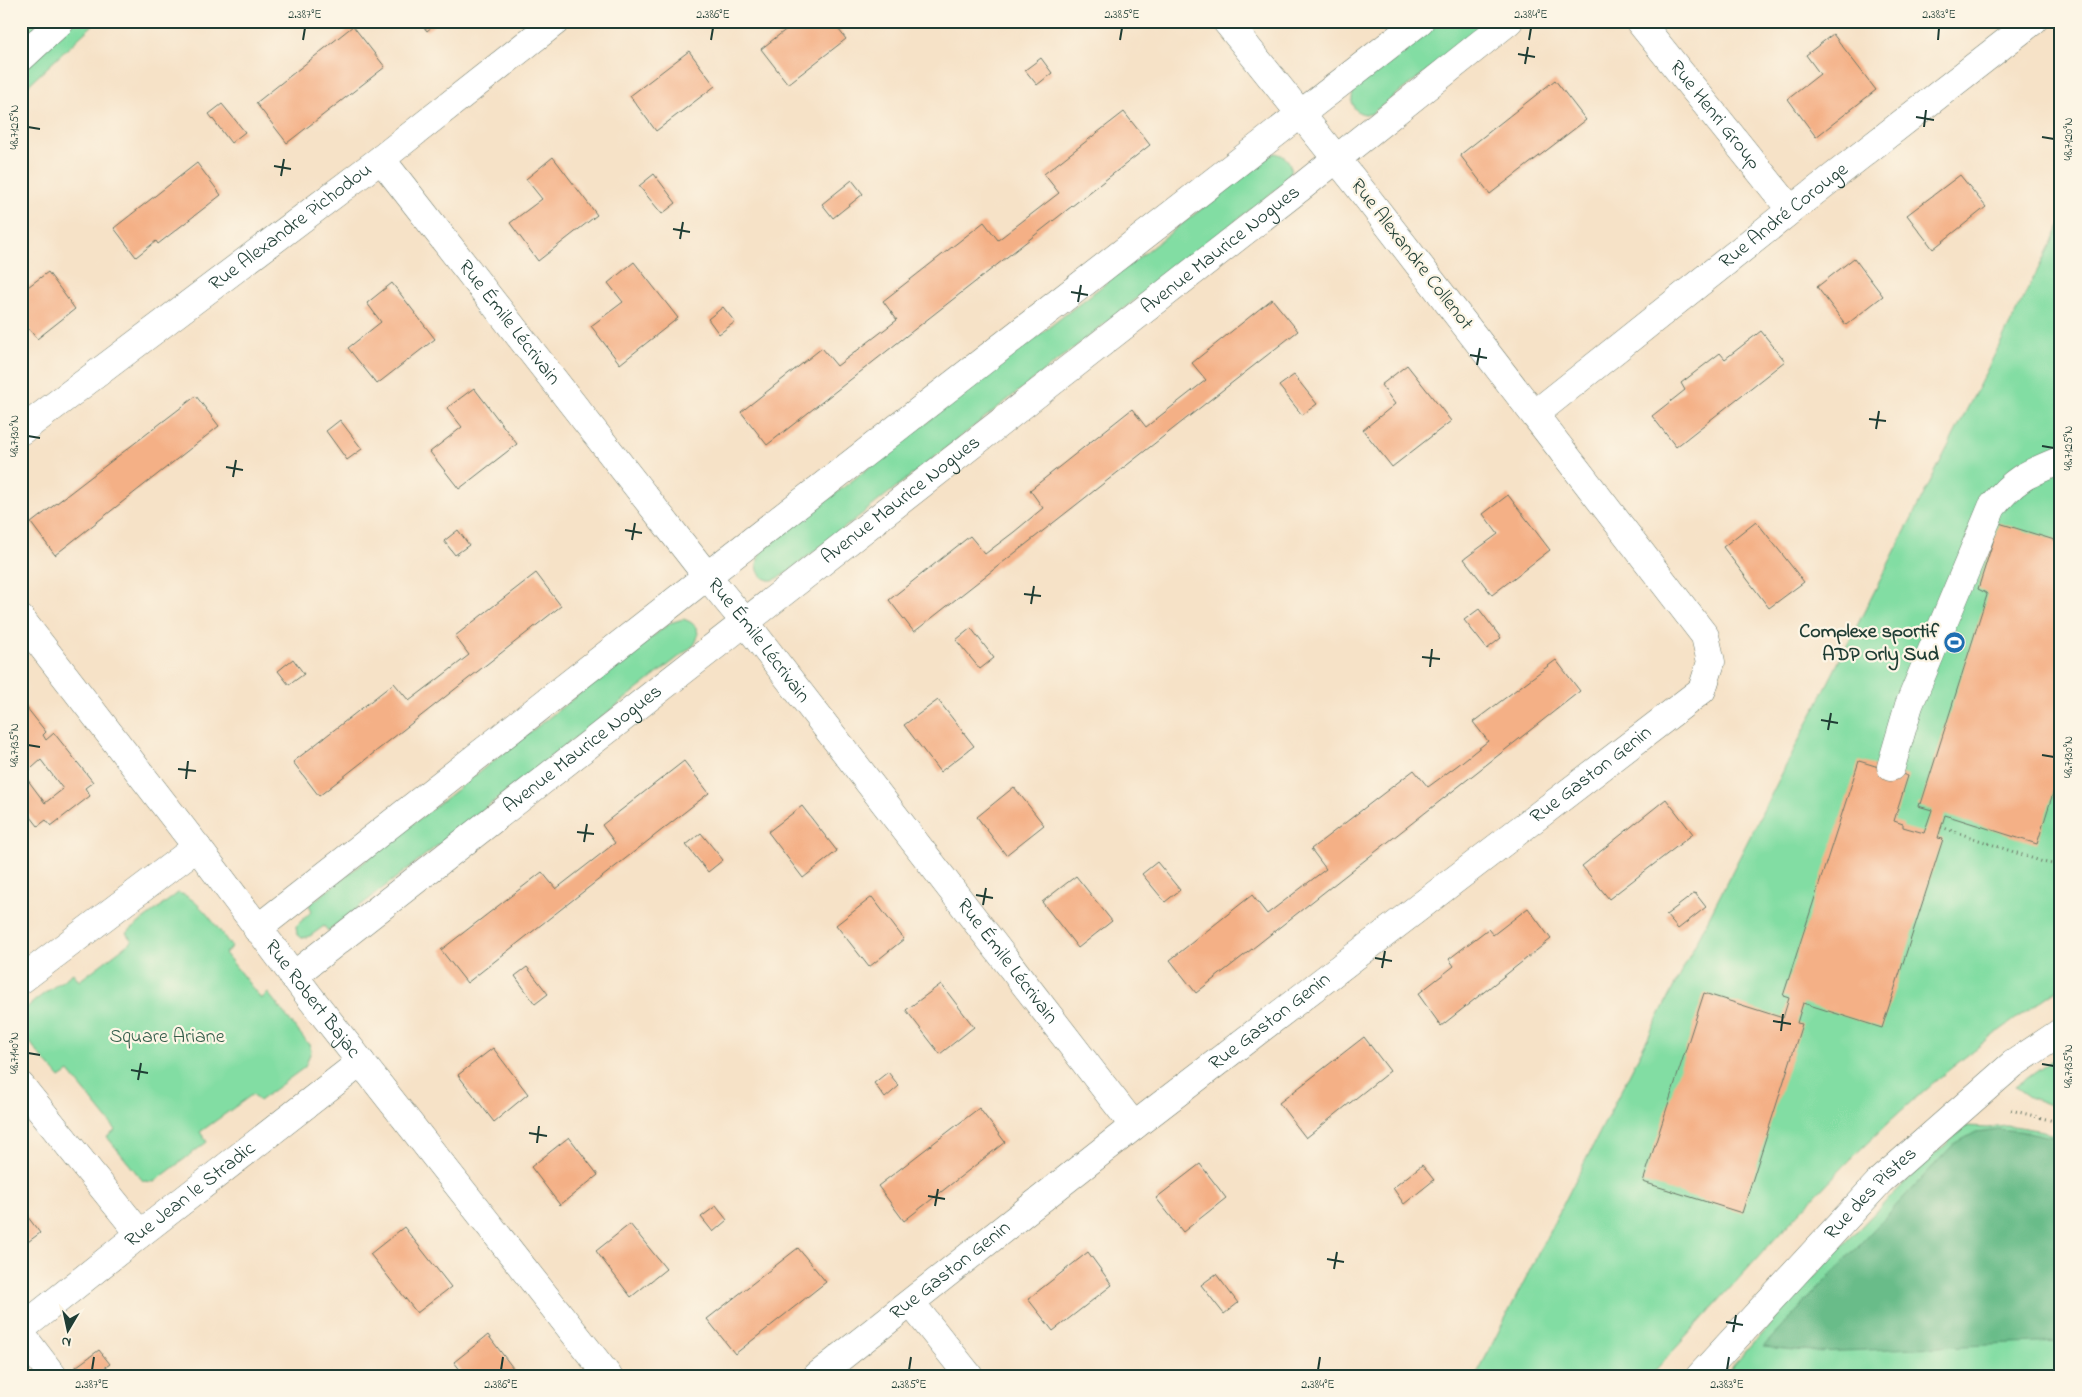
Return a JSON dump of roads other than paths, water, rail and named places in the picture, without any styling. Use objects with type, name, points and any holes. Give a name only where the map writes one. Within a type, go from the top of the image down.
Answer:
[{"type":"street","points":[[21,58],[61,21]]},
{"type":"street","name":"Rue Alexandre Pichodou","points":[[23,425],[381,159],[556,21]]},
{"type":"street","name":"Rue Alexandre Collenot","points":[[1226,21],[1337,159],[1704,636],[1711,662]]},
{"type":"street","points":[[257,929],[1420,21]]},
{"type":"street","name":"Avenue Maurice Nogues","points":[[293,976],[1337,159],[1509,21]]},
{"type":"street","name":"Rue Henri Group","points":[[1639,21],[1791,210]]},
{"type":"street","name":"Rue André Corouge","points":[[1535,414],[1791,210],[2033,21]]},
{"type":"street","name":"Rue Émile Lécrivain","points":[[381,159],[745,622],[1134,1126]]},
{"type":"street","points":[[1891,768],[1909,705],[1992,507],[2004,492],[2022,476],[2061,460]]},
{"type":"street","name":"Rue Robert Bajac","points":[[21,619],[197,847],[293,976],[608,1376]]},
{"type":"street","name":"Rue Gaston Genin","points":[[817,1376],[1134,1126],[1702,690],[1711,662]]},
{"type":"street","points":[[21,980],[197,847]]},
{"type":"street","name":"Rue des Pistes","points":[[1700,1376],[1881,1180],[2013,1064],[2061,1032]]},
{"type":"street","name":"Rue Jean le Stradic","points":[[21,1329],[361,1062]]},
{"type":"street","points":[[21,1086],[140,1234]]},
{"type":"street","points":[[911,1303],[969,1376]]},
{"type":"street","points":[[21,1334],[53,1376]]},
{"type":"place","name":"Complexe sportif ADP Orly Sud","points":[[1955,643]]},
{"type":"park label","name":"Square Ariane","points":[[167,1037]]}]
